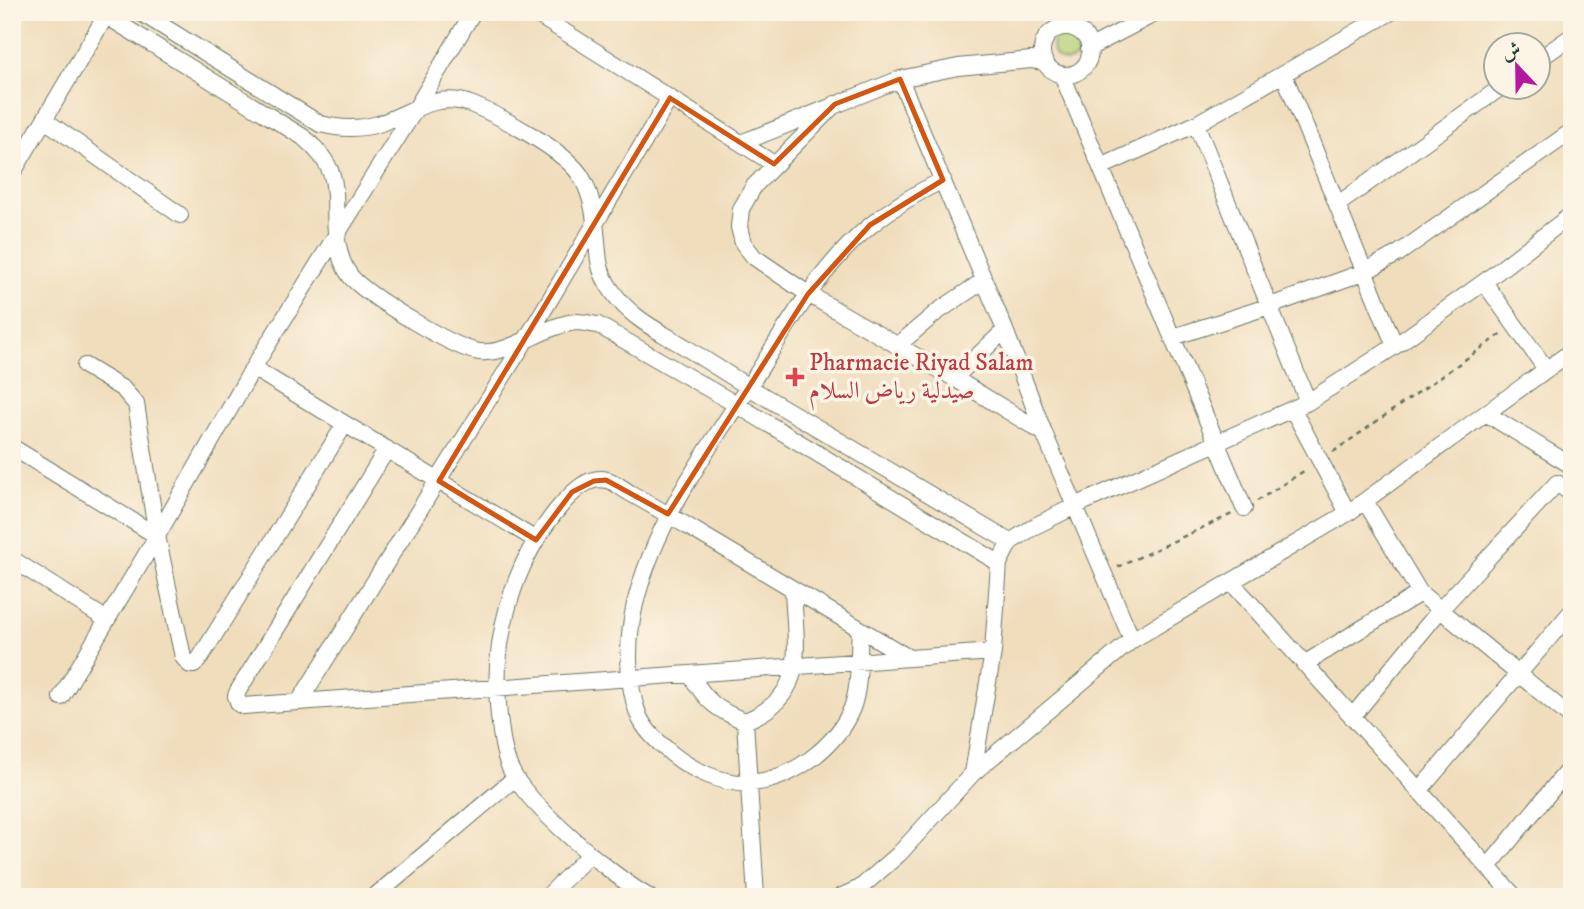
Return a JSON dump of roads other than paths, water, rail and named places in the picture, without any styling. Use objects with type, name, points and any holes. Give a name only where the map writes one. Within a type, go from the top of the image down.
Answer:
[{"type":"street","points":[[140,12],[320,124],[345,129],[363,127],[398,117],[418,105],[437,101],[471,104],[528,132],[581,176],[591,196],[597,223],[599,263],[611,289],[637,317],[748,387],[1010,542]]},
{"type":"street","points":[[61,697],[253,368],[418,105],[473,12]]},
{"type":"street","points":[[533,12],[774,164]]},
{"type":"street","points":[[1089,48],[1158,12]]},
{"type":"street","points":[[1101,167],[1196,124],[1391,12]]},
{"type":"street","points":[[12,174],[46,121],[105,13],[318,149],[330,165],[334,177],[336,233],[340,255],[355,281],[410,319],[444,338],[480,352],[497,350],[560,325],[578,322],[598,325],[737,405],[999,564]]},
{"type":"street","points":[[1061,20],[1083,35],[1089,48],[1087,62],[1083,68],[1077,73],[1062,75],[1052,71],[1044,62],[1042,54],[1046,37],[1061,20]]},
{"type":"street","points":[[1552,50],[1572,36]]},
{"type":"street","points":[[741,143],[900,79],[958,67],[1031,60],[1044,62]]},
{"type":"street","points":[[1062,75],[1244,508]]},
{"type":"street","points":[[1284,75],[1395,346]]},
{"type":"street","points":[[900,79],[1044,433],[1132,640]]},
{"type":"street","points":[[299,702],[527,338],[670,98]]},
{"type":"street","points":[[1337,205],[1482,101]]},
{"type":"street","points":[[835,104],[754,186],[741,209],[739,227],[743,243],[754,257],[808,294],[1044,433]]},
{"type":"street","points":[[46,121],[180,215]]},
{"type":"street","points":[[1196,124],[1308,402]]},
{"type":"street","points":[[1172,337],[1364,272],[1399,253],[1572,131]]},
{"type":"street","points":[[860,629],[857,686],[852,709],[834,738],[820,752],[791,771],[748,784],[729,781],[698,771],[682,762],[644,726],[630,678],[632,616],[668,514],[808,294],[870,225],[914,194],[943,180]]},
{"type":"street","points":[[973,772],[993,652],[999,564],[1010,542],[1037,524],[1075,506],[1308,402],[1395,346],[1572,214]]},
{"type":"street","points":[[897,346],[937,312],[983,281]]},
{"type":"street","points":[[1484,282],[1546,369]]},
{"type":"street","points":[[954,378],[1004,330]]},
{"type":"street","points":[[840,897],[860,888],[899,855],[973,772],[1132,640],[1348,513],[1572,351]]},
{"type":"street","points":[[85,366],[116,383],[136,404],[157,536],[183,657],[188,665],[200,658],[345,424]]},
{"type":"street","points":[[253,368],[536,540]]},
{"type":"street","points":[[1293,410],[1348,513]]},
{"type":"street","points":[[1487,414],[1572,466]]},
{"type":"street","points":[[12,447],[157,536]]},
{"type":"street","points":[[387,449],[236,696],[237,703],[243,706],[993,652]]},
{"type":"street","points":[[649,897],[630,886],[590,854],[553,820],[515,778],[506,757],[496,688],[505,618],[520,571],[536,540],[572,492],[584,484],[606,480],[909,658]]},
{"type":"street","points":[[1352,717],[1440,610],[1557,483],[1572,494]]},
{"type":"street","points":[[1365,501],[1420,593],[1572,718]]},
{"type":"street","points":[[12,559],[107,620]]},
{"type":"street","points":[[1232,583],[1515,897]]},
{"type":"street","points":[[690,674],[700,691],[717,709],[745,721],[762,713],[782,698],[796,666],[793,589]]},
{"type":"street","points":[[1304,664],[1420,593]]},
{"type":"street","points":[[1419,791],[1572,611]]},
{"type":"street","points":[[745,721],[756,897]]},
{"type":"street","points":[[1488,867],[1572,765]]},
{"type":"street","points":[[374,897],[515,778]]},
{"type":"street","points":[[547,897],[590,854]]},
{"type":"place","name":"Pharmacie Riyad Salam صيدلية رياض السلام","points":[[795,377]]}]
